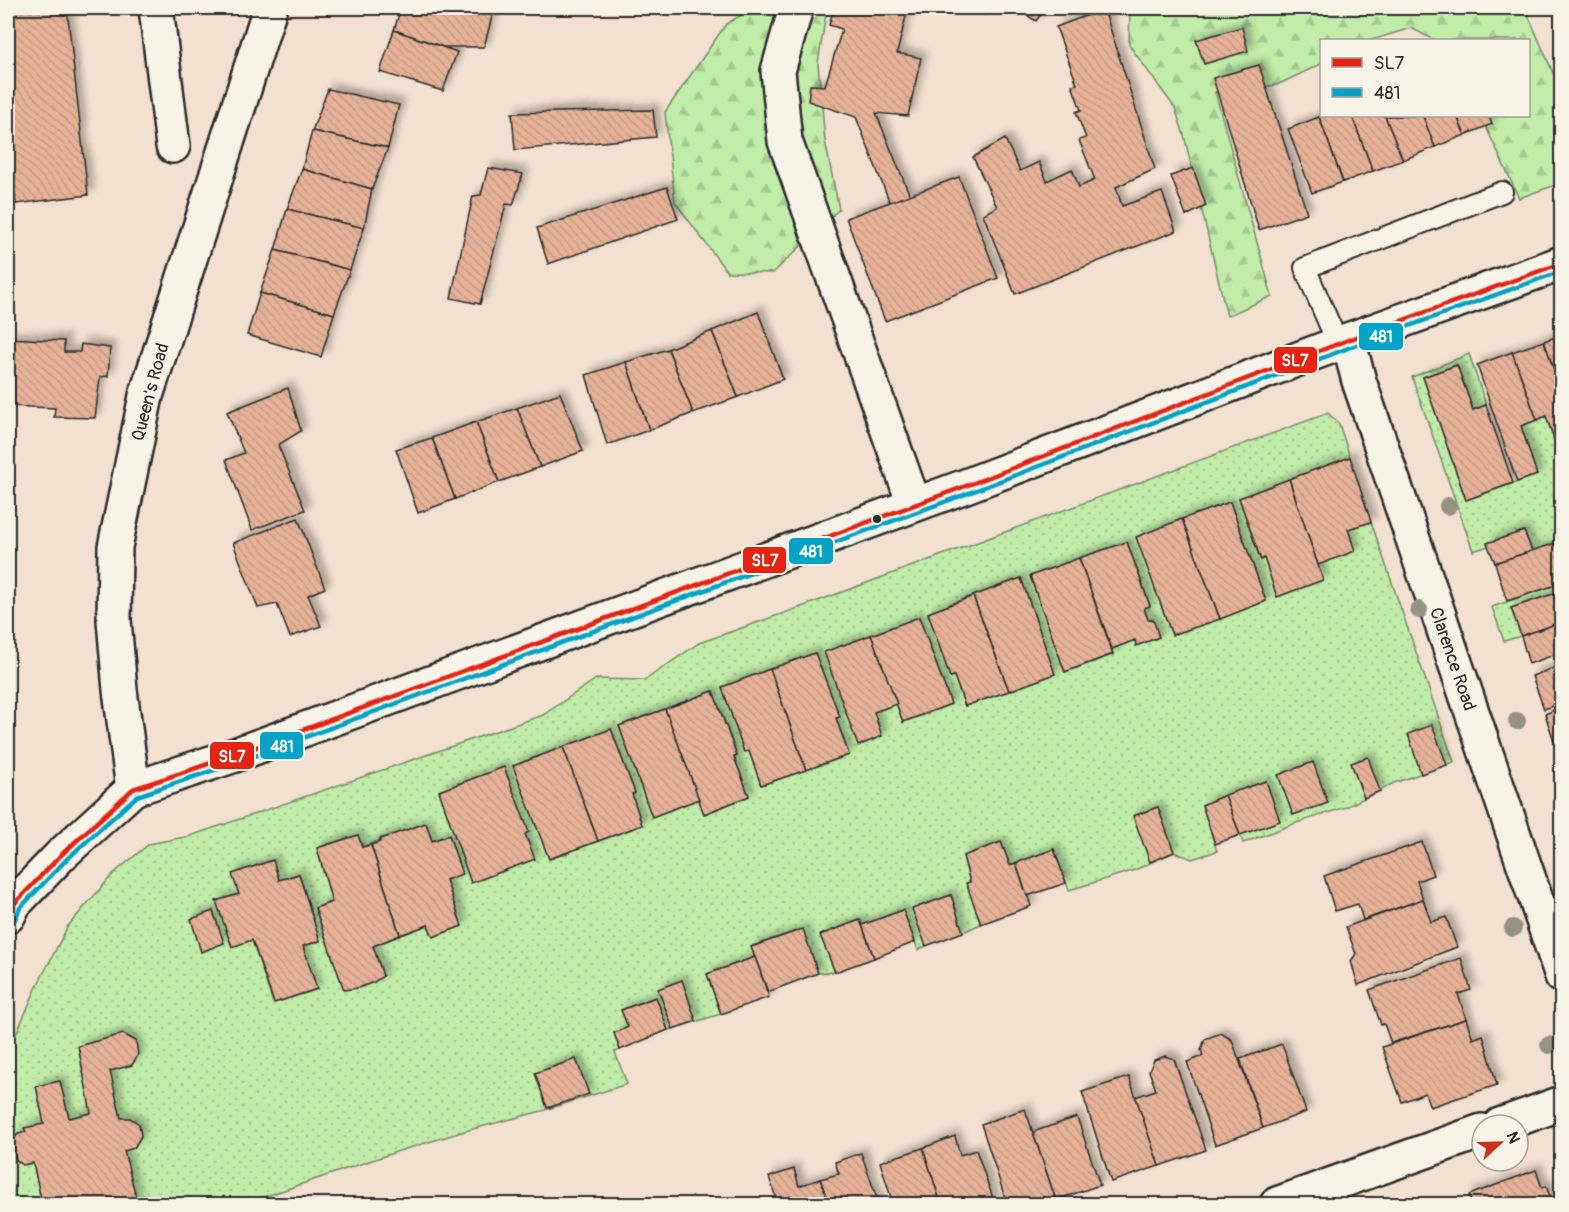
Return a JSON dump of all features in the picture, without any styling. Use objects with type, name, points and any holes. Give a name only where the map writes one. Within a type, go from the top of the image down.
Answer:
[{"type":"main road","points":[[156,8],[173,146]]},
{"type":"main road","name":"Queen's Road","points":[[133,789],[120,690],[114,620],[115,547],[146,396],[270,8]]},
{"type":"main road","points":[[796,8],[778,71],[786,141],[914,504]]},
{"type":"main road","points":[[8,916],[14,904],[61,855],[133,789],[254,748],[963,487],[1343,342],[1562,263]]},
{"type":"main road","name":"Clarence Road","points":[[1343,342],[1363,393],[1562,976]]},
{"type":"main road","points":[[1530,1114],[1562,1103]]},
{"type":"main road","points":[[1277,1204],[1470,1135]]},
{"type":"lane","points":[[1343,342],[1305,268],[1502,192]]},
{"type":"green space","points":[[753,8],[827,8],[818,63],[825,141],[839,209],[773,273],[727,272],[675,202],[665,112],[726,24]]},
{"type":"green space","points":[[1130,8],[1536,8],[1528,15],[1561,91],[1561,183],[1519,198],[1481,117],[1530,117],[1530,39],[1432,39],[1411,28],[1375,39],[1320,39],[1320,64],[1277,85],[1215,92],[1272,296],[1227,316],[1184,135],[1175,108],[1129,45]]},
{"type":"green space","points":[[1469,354],[1486,405],[1473,410],[1457,365],[1423,377],[1466,500],[1537,475],[1521,426],[1546,416],[1558,453],[1561,452],[1561,541],[1532,551],[1524,531],[1488,543],[1489,546],[1473,551],[1412,377]]},
{"type":"green space","points":[[1328,413],[1339,424],[1350,457],[1239,498],[1260,559],[1264,558],[1323,580],[1318,565],[1348,529],[1371,522],[1454,762],[1394,783],[1346,807],[1243,843],[1225,795],[1202,805],[1217,851],[1192,859],[1174,852],[1135,870],[1069,890],[1054,850],[1010,865],[1001,842],[963,856],[970,882],[967,883],[981,924],[963,932],[951,895],[913,909],[926,946],[918,950],[903,910],[862,925],[859,920],[821,935],[835,972],[818,973],[802,929],[752,946],[755,957],[707,974],[721,1014],[668,1030],[655,997],[621,1010],[628,1027],[614,1033],[620,1050],[615,1052],[627,1084],[542,1111],[399,1151],[243,1204],[8,1204],[8,1057],[10,1048],[38,984],[68,926],[113,874],[149,844],[190,836],[543,715],[596,679],[645,680],[699,643]],"holes":[[[1230,502],[1266,601],[1172,635],[1137,537]],[[1127,542],[1150,605],[1144,608],[1148,620],[1153,620],[1159,637],[1136,646],[1135,640],[1112,649],[1113,655],[1065,672],[1030,576]],[[1021,578],[1055,674],[965,706],[954,676],[950,677],[928,613]],[[919,617],[951,704],[904,722],[897,704],[874,712]],[[815,653],[839,717],[836,718],[849,755],[761,785],[749,751],[744,752],[722,687]],[[713,691],[737,755],[734,757],[749,796],[705,814],[699,799],[652,816],[619,726]],[[611,729],[635,793],[632,795],[642,825],[550,859],[514,766]],[[426,823],[432,841],[449,835],[462,873],[446,880],[462,926],[433,937],[428,925],[373,946],[383,976],[374,982],[344,989],[315,908],[332,902],[317,848],[358,835],[362,847]],[[272,860],[279,880],[299,874],[320,941],[303,946],[316,990],[273,1003],[252,940],[217,901],[239,894],[233,874]]]},
{"type":"green space","points":[[1561,583],[1561,591],[1511,608],[1521,636],[1504,641],[1492,607]]},
{"type":"building","points":[[67,8],[88,195],[16,204],[8,145],[8,10]]},
{"type":"building","points":[[401,8],[494,9],[484,47],[443,47],[394,30]]},
{"type":"building","points":[[834,8],[908,8],[897,53],[921,58],[908,116],[876,113],[910,196],[890,203],[856,117],[808,101],[810,85],[825,86],[842,29],[829,25]]},
{"type":"building","points":[[982,8],[1001,8],[985,15]]},
{"type":"building","points":[[1015,8],[1046,8],[1036,21]]},
{"type":"building","points":[[1104,9],[1155,169],[1116,187],[1122,206],[1162,192],[1176,231],[1015,294],[983,214],[997,207],[973,157],[1005,139],[1020,171],[1039,162],[1047,181],[1072,169],[1079,187],[1095,180],[1079,140],[1086,138],[1076,112],[1081,110],[1072,85],[1077,84],[1056,27]]},
{"type":"building","points":[[1242,27],[1248,51],[1204,64],[1196,40]]},
{"type":"building","points":[[394,30],[457,52],[443,91],[380,72]]},
{"type":"building","points":[[1259,65],[1307,213],[1259,230],[1213,78]]},
{"type":"building","points":[[328,89],[399,105],[388,148],[312,131]]},
{"type":"building","points":[[653,110],[656,137],[515,150],[512,113]]},
{"type":"building","points":[[1319,117],[1352,117],[1373,171],[1343,182]]},
{"type":"building","points":[[1319,117],[1343,182],[1312,193],[1288,129]]},
{"type":"building","points":[[1352,117],[1385,117],[1403,160],[1373,171]]},
{"type":"building","points":[[1385,117],[1423,117],[1435,147],[1403,160]]},
{"type":"building","points":[[1423,117],[1457,117],[1465,135],[1435,147]]},
{"type":"building","points":[[1457,117],[1489,117],[1492,124],[1465,135]]},
{"type":"building","points":[[312,131],[388,148],[372,189],[302,169]]},
{"type":"building","points":[[488,168],[523,174],[513,205],[506,204],[480,304],[451,298],[473,196],[481,195]]},
{"type":"building","points":[[1193,168],[1206,206],[1186,216],[1171,176]]},
{"type":"building","points":[[302,169],[372,189],[364,228],[287,209]]},
{"type":"building","points":[[959,177],[998,278],[885,321],[846,218]]},
{"type":"building","points":[[667,187],[678,219],[548,264],[537,228]]},
{"type":"building","points":[[287,209],[364,228],[350,270],[275,250]]},
{"type":"building","points":[[275,250],[350,270],[334,314],[260,293]]},
{"type":"building","points":[[260,293],[334,314],[321,357],[247,335]]},
{"type":"building","points":[[758,312],[783,379],[738,397],[712,331]]},
{"type":"building","points":[[712,331],[738,397],[693,413],[668,349]]},
{"type":"building","points":[[1562,335],[1562,393],[1544,341]]},
{"type":"building","points":[[8,338],[64,341],[64,352],[80,352],[81,344],[110,348],[108,376],[100,377],[95,418],[54,417],[55,408],[8,406]]},
{"type":"building","points":[[1544,341],[1562,393],[1562,452],[1559,453],[1546,416],[1537,420],[1512,352]]},
{"type":"building","points":[[668,349],[693,413],[649,430],[626,362]]},
{"type":"building","points":[[1512,352],[1537,420],[1521,426],[1537,475],[1517,482],[1477,365]]},
{"type":"building","points":[[626,362],[649,430],[607,445],[586,375]]},
{"type":"building","points":[[1457,365],[1473,410],[1486,405],[1513,483],[1466,500],[1423,377]]},
{"type":"building","points":[[288,388],[301,431],[278,445],[305,510],[252,530],[226,460],[244,453],[227,412]]},
{"type":"building","points":[[560,393],[583,451],[540,467],[517,408]]},
{"type":"building","points":[[517,408],[540,467],[499,482],[476,422]]},
{"type":"building","points":[[476,422],[499,482],[455,499],[432,438]]},
{"type":"building","points":[[432,438],[455,499],[418,513],[396,449]]},
{"type":"building","points":[[1350,457],[1371,522],[1348,529],[1355,551],[1318,565],[1289,479]]},
{"type":"building","points":[[1289,479],[1323,580],[1277,597],[1264,558],[1261,560],[1239,498]]},
{"type":"building","points":[[1230,502],[1266,601],[1220,619],[1182,519]]},
{"type":"building","points":[[298,518],[325,588],[308,595],[321,626],[290,637],[277,604],[258,608],[233,543]]},
{"type":"building","points":[[1182,519],[1220,619],[1172,635],[1136,537]]},
{"type":"building","points":[[1524,531],[1532,551],[1495,563],[1487,543]]},
{"type":"building","points":[[1562,541],[1562,583],[1507,601],[1495,563]]},
{"type":"building","points":[[1127,542],[1150,606],[1144,608],[1148,620],[1153,619],[1159,637],[1136,646],[1135,640],[1112,649],[1079,558]]},
{"type":"building","points":[[1079,558],[1113,654],[1065,672],[1030,576]]},
{"type":"building","points":[[1021,578],[1055,674],[1009,691],[973,596]]},
{"type":"building","points":[[1562,591],[1562,622],[1521,636],[1511,608]]},
{"type":"building","points":[[973,596],[1009,691],[965,706],[954,676],[950,677],[928,613]]},
{"type":"building","points":[[919,617],[951,704],[903,722],[871,635]]},
{"type":"building","points":[[1562,622],[1562,652],[1529,664],[1521,636]]},
{"type":"building","points":[[871,635],[897,704],[874,712],[882,736],[858,746],[824,652]]},
{"type":"building","points":[[815,653],[840,717],[836,718],[849,755],[806,770],[770,669]]},
{"type":"building","points":[[1562,665],[1562,707],[1558,709],[1556,705],[1544,709],[1532,676]]},
{"type":"building","points":[[770,669],[806,770],[761,785],[749,751],[744,752],[722,687]]},
{"type":"building","points":[[713,691],[749,796],[704,814],[665,709]]},
{"type":"building","points":[[1562,707],[1562,745],[1556,747],[1545,714]]},
{"type":"building","points":[[665,709],[699,799],[652,817],[619,726]]},
{"type":"building","points":[[1432,725],[1447,765],[1421,774],[1408,734]]},
{"type":"building","points":[[611,729],[635,793],[632,794],[642,825],[598,841],[563,747]]},
{"type":"building","points":[[1562,745],[1562,764],[1556,747]]},
{"type":"building","points":[[563,747],[598,841],[549,859],[513,766]]},
{"type":"building","points":[[1368,757],[1380,791],[1364,798],[1351,763]]},
{"type":"building","points":[[1313,762],[1328,803],[1293,815],[1278,775]]},
{"type":"building","points":[[504,767],[529,832],[525,834],[535,859],[471,883],[439,791]]},
{"type":"building","points":[[1266,781],[1280,821],[1240,835],[1225,795]]},
{"type":"building","points":[[1225,795],[1240,835],[1215,844],[1202,805]]},
{"type":"building","points":[[1158,807],[1174,852],[1150,862],[1133,816]]},
{"type":"building","points":[[426,823],[432,841],[449,835],[462,874],[446,880],[462,926],[433,937],[428,925],[400,935],[371,845],[380,842],[380,839]]},
{"type":"building","points":[[358,835],[362,847],[371,845],[400,935],[373,946],[383,976],[358,988],[344,990],[315,908],[332,902],[317,848]]},
{"type":"building","points":[[1001,842],[1010,865],[1016,863],[1031,906],[981,924],[966,883],[970,882],[963,856]]},
{"type":"building","points":[[1422,842],[1433,875],[1417,881],[1423,899],[1363,920],[1358,904],[1335,911],[1324,876]]},
{"type":"building","points":[[1054,849],[1066,883],[1027,896],[1016,863]]},
{"type":"building","points":[[273,860],[279,880],[299,874],[320,941],[303,946],[317,989],[274,1003],[252,940],[232,947],[216,901],[239,894],[232,874]]},
{"type":"building","points":[[951,895],[963,932],[926,946],[912,909]]},
{"type":"building","points":[[1423,899],[1431,922],[1446,917],[1457,947],[1358,985],[1351,961],[1356,954],[1346,927]]},
{"type":"building","points":[[903,910],[915,942],[874,958],[862,925]]},
{"type":"building","points":[[213,911],[224,943],[201,952],[191,919]]},
{"type":"building","points":[[860,920],[874,958],[835,972],[820,935]]},
{"type":"building","points":[[803,929],[818,973],[768,992],[751,947]]},
{"type":"building","points":[[755,957],[769,997],[721,1014],[707,974]]},
{"type":"building","points":[[1461,958],[1471,990],[1458,994],[1466,1019],[1391,1043],[1384,1024],[1381,1025],[1369,990]]},
{"type":"building","points":[[682,980],[696,1021],[673,1029],[658,989]]},
{"type":"building","points":[[656,997],[668,1030],[620,1050],[614,1033],[628,1027],[621,1010]]},
{"type":"building","points":[[1466,1019],[1473,1039],[1483,1035],[1497,1085],[1430,1107],[1425,1093],[1402,1102],[1382,1047]]},
{"type":"building","points":[[1221,1033],[1232,1040],[1263,1128],[1215,1145],[1187,1062],[1203,1056],[1201,1050],[1205,1039]]},
{"type":"building","points":[[123,1034],[136,1041],[138,1055],[132,1065],[110,1071],[121,1118],[130,1118],[139,1124],[141,1136],[134,1148],[124,1151],[138,1204],[42,1204],[33,1163],[23,1165],[16,1160],[12,1141],[18,1134],[26,1132],[24,1128],[44,1124],[36,1086],[60,1081],[69,1118],[91,1113],[78,1046]]},
{"type":"building","points":[[1282,1044],[1306,1112],[1263,1128],[1240,1059]]},
{"type":"building","points":[[1165,1056],[1174,1059],[1206,1150],[1159,1166],[1135,1097],[1156,1090],[1149,1071],[1154,1060]]},
{"type":"building","points":[[576,1059],[589,1094],[547,1108],[535,1073]]},
{"type":"building","points":[[1129,1077],[1159,1166],[1111,1182],[1082,1092]]},
{"type":"building","points":[[1025,1109],[1056,1200],[1043,1204],[1007,1204],[981,1124]]},
{"type":"building","points":[[1077,1117],[1100,1185],[1056,1200],[1033,1132]]},
{"type":"building","points":[[955,1136],[960,1155],[976,1150],[995,1204],[941,1204],[923,1148]]},
{"type":"building","points":[[923,1148],[941,1204],[893,1204],[880,1162]]},
{"type":"building","points":[[861,1153],[879,1204],[829,1204],[820,1179],[839,1174],[835,1162]]},
{"type":"building","points":[[794,1169],[799,1186],[820,1179],[829,1204],[778,1204],[769,1177]]},
{"type":"building","points":[[1536,1170],[1542,1188],[1546,1186],[1553,1204],[1472,1204],[1469,1195]]},
{"type":"transit line","name":"SL7","points":[[8,916],[14,904],[61,855],[133,789],[232,756],[963,487],[1348,340],[1562,263]]},
{"type":"transit line","name":"481","points":[[15,919],[20,908],[66,860],[137,796],[235,763],[966,494],[1351,347],[1562,271]]}]
